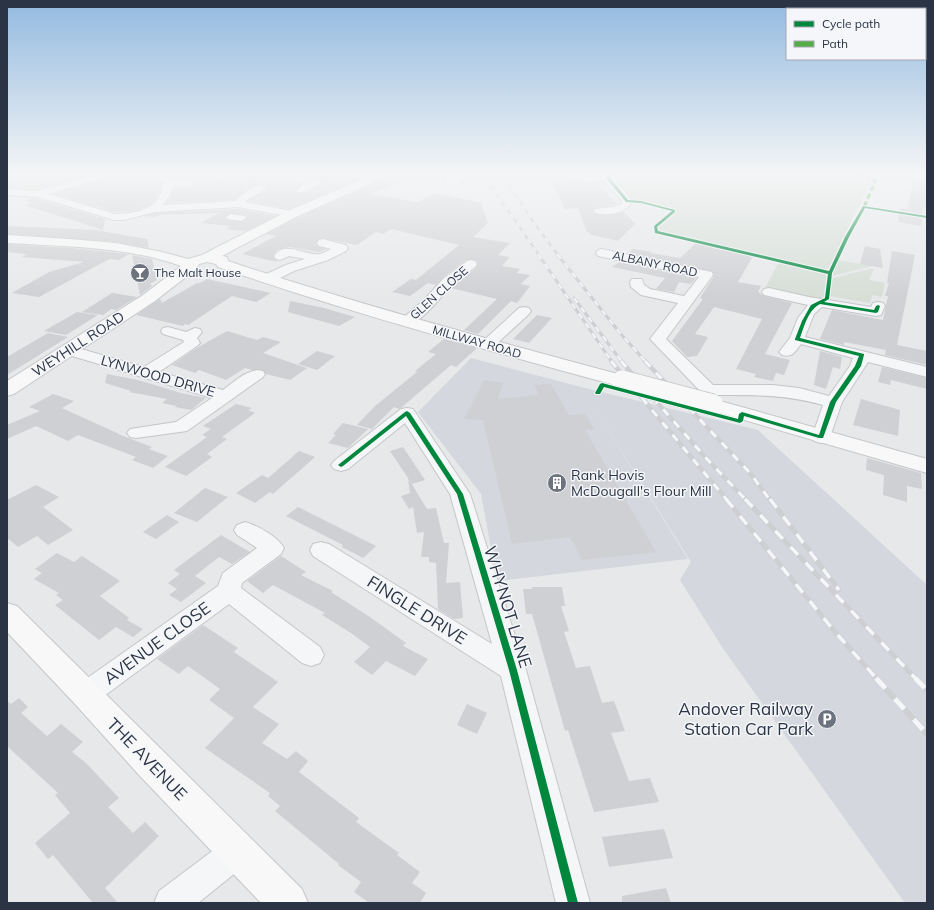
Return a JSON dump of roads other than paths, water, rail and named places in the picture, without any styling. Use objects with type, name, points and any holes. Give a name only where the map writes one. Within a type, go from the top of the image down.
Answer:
[{"type":"street","points":[[106,214],[114,217],[124,217],[134,214]]},
{"type":"street","points":[[234,218],[239,214]]},
{"type":"street","name":"WEYHILL ROAD","points":[[7,390],[200,265],[237,243],[291,214]]},
{"type":"street","name":"MILLWAY ROAD","points":[[7,239],[81,243],[175,258],[200,265],[243,272],[487,345],[622,381],[711,398],[821,437],[927,466]]},
{"type":"street","name":"WEYHILL ROAD","points":[[200,265],[222,262],[237,243]]},
{"type":"street","points":[[267,279],[290,268],[320,258],[342,248],[323,243]]},
{"type":"street","points":[[280,256],[287,252],[320,258]]},
{"type":"street","name":"ALBANY ROAD","points":[[602,253],[713,276],[686,301],[658,339],[711,398]]},
{"type":"street","name":"MILLWAY ROAD","points":[[222,262],[243,272]]},
{"type":"street","name":"GLEN CLOSE","points":[[406,322],[429,303],[448,282],[471,264]]},
{"type":"street","points":[[637,282],[638,287],[646,292],[686,301]]},
{"type":"street","points":[[769,292],[820,303],[876,312]]},
{"type":"street","points":[[787,352],[796,339],[813,306],[820,303]]},
{"type":"street","points":[[487,345],[525,311]]},
{"type":"street","points":[[146,373],[192,343],[192,334],[168,331]]},
{"type":"street","points":[[796,339],[927,372]]},
{"type":"street","name":"LYNWOOD DRIVE","points":[[67,350],[225,396]]},
{"type":"street","points":[[821,437],[833,402],[858,366],[862,355]]},
{"type":"street","name":"LYNWOOD DRIVE","points":[[136,433],[181,427],[257,374]]},
{"type":"street","points":[[711,398],[773,390],[799,393],[833,402]]},
{"type":"street","name":"WHYNOT LANE","points":[[341,464],[407,413],[460,494],[513,670],[573,903]]},
{"type":"street","points":[[245,530],[273,548],[231,579],[229,592],[308,645]]},
{"type":"street","name":"FINGLE DRIVE","points":[[321,550],[513,670]]},
{"type":"street","name":"AVENUE CLOSE","points":[[86,694],[229,592]]},
{"type":"street","name":"THE AVENUE","points":[[7,614],[86,694],[151,764],[288,903]]},
{"type":"street","points":[[171,903],[238,851]]},
{"type":"railway","points":[[511,214],[539,255]]},
{"type":"railway","points":[[529,214],[558,255]]},
{"type":"railway","points":[[538,254],[612,362]]},
{"type":"railway","points":[[557,254],[620,333],[646,362]]},
{"type":"railway","points":[[574,298],[622,362]]},
{"type":"railway","points":[[611,361],[727,500]]},
{"type":"railway","points":[[621,361],[705,457],[746,500]]},
{"type":"railway","points":[[645,361],[750,473],[770,500]]},
{"type":"railway","points":[[726,499],[836,633],[877,679]]},
{"type":"railway","points":[[745,499],[916,679]]},
{"type":"railway","points":[[770,499],[839,590]]},
{"type":"railway","points":[[876,678],[927,734]]},
{"type":"railway","points":[[916,679],[927,690]]},
{"type":"place","name":"The Malt House","points":[[140,273]]},
{"type":"place","name":"Rank Hovis McDougall's Flour Mill","points":[[557,483]]},
{"type":"place","name":"Andover Railway Station Car Park","points":[[827,719]]}]
